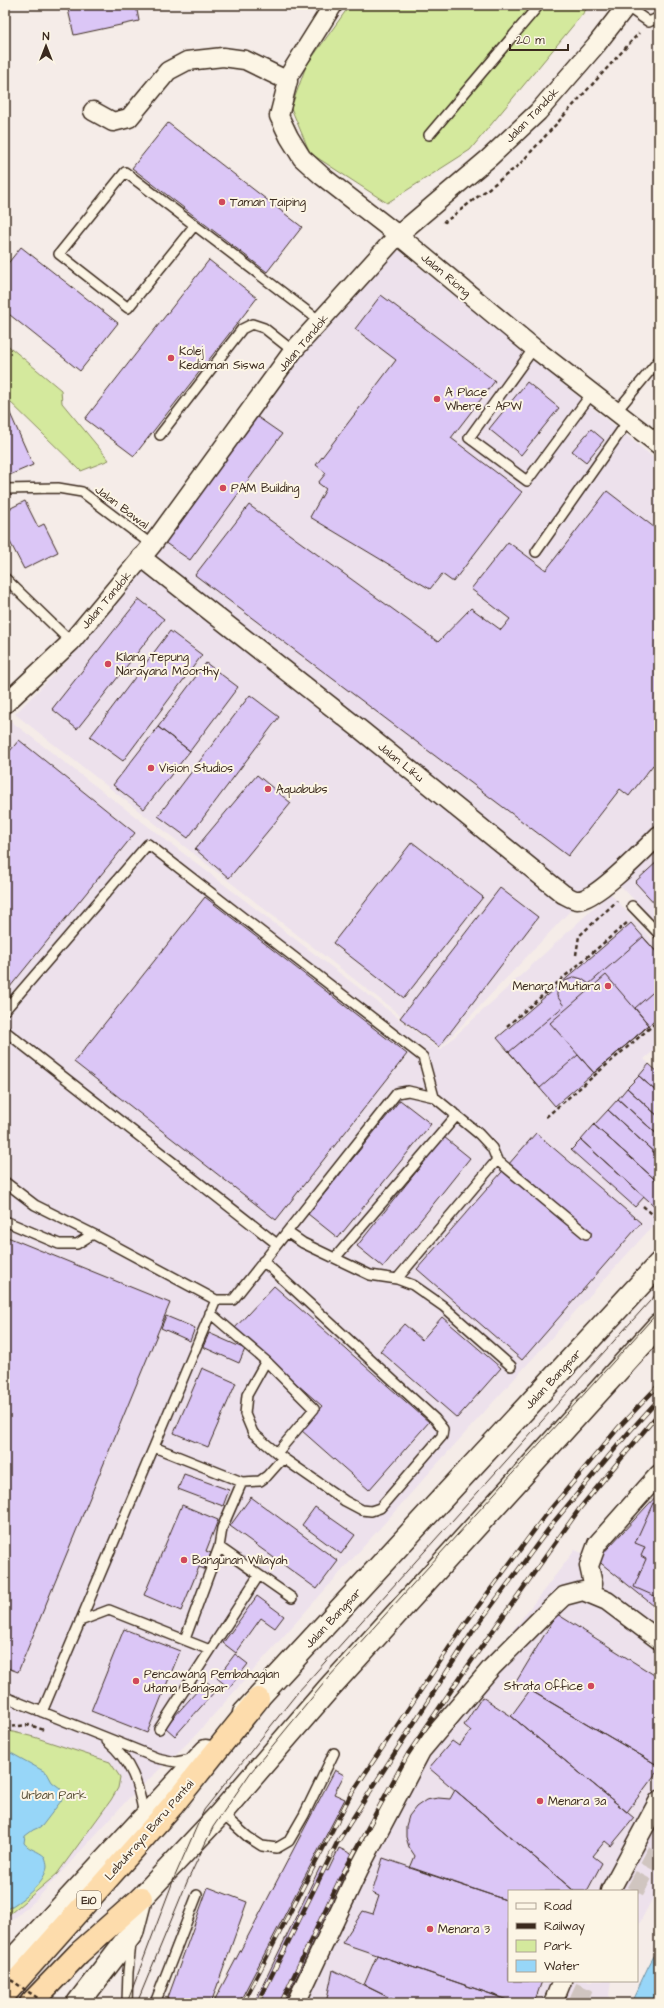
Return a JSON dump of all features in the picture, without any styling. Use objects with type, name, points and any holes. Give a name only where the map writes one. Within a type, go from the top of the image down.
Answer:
[{"type":"highway","name":"Lebuhraya Baru Pantai","points":[[5,1994],[172,1806],[258,1699]]},
{"type":"highway","points":[[31,2003],[79,1952],[141,1898]]},
{"type":"main road","name":"Jalan Bangsar","points":[[5,1968],[199,1757],[258,1699],[659,1264]]},
{"type":"main road","points":[[78,2003],[132,1934],[141,1898],[221,1812],[334,1683],[659,1326]]},
{"type":"street","points":[[93,111],[113,122],[129,118],[168,72],[187,60],[223,57],[245,60],[286,80],[333,5]]},
{"type":"street","name":"Jalan Tandok","points":[[5,704],[71,642],[146,551],[293,351],[398,235],[489,158],[538,112],[596,45],[626,6]]},
{"type":"street","name":"Jalan Riong","points":[[286,80],[288,80],[279,116],[288,137],[302,158],[322,176],[398,235],[534,348],[659,445]]},
{"type":"street","name":"Jalan Liku","points":[[146,551],[563,894],[577,900],[588,898],[610,881],[659,835]]},
{"type":"street","points":[[593,1584],[589,1566],[597,1544],[659,1474]]},
{"type":"street","points":[[296,2003],[358,1869],[421,1751],[492,1667],[545,1614],[564,1596],[583,1591],[607,1601],[659,1640]]},
{"type":"street","points":[[611,1890],[659,1800]]},
{"type":"street","points":[[553,2003],[562,1982]]},
{"type":"lane","points":[[429,135],[539,5]]},
{"type":"lane","points":[[626,6],[649,22],[659,17]]},
{"type":"lane","points":[[194,226],[128,308],[59,254],[125,172],[320,322]]},
{"type":"lane","points":[[160,435],[242,328],[252,324],[264,328],[293,351]]},
{"type":"lane","points":[[534,348],[469,438],[528,481],[592,393]]},
{"type":"lane","points":[[536,552],[658,363]]},
{"type":"lane","name":"Jalan Bawal","points":[[5,489],[58,488],[82,492],[146,551]]},
{"type":"lane","points":[[5,578],[71,642]]},
{"type":"lane","points":[[5,1010],[148,844],[423,1057],[434,1097]]},
{"type":"lane","points":[[632,906],[659,934]]},
{"type":"lane","points":[[5,1032],[277,1244]]},
{"type":"lane","points":[[5,1182],[35,1205],[93,1234],[216,1300],[233,1300],[397,1093],[408,1091],[434,1097],[457,1115],[492,1148],[497,1160],[586,1234]]},
{"type":"lane","points":[[334,1258],[457,1115]]},
{"type":"lane","points":[[397,1279],[497,1160]]},
{"type":"lane","points":[[5,1221],[59,1244],[77,1244],[93,1234]]},
{"type":"lane","points":[[287,1232],[303,1243],[370,1275],[397,1279],[413,1285],[443,1306],[511,1366]]},
{"type":"lane","points":[[263,1261],[435,1419],[443,1429],[442,1436],[380,1508],[371,1511],[362,1510],[345,1501],[280,1455],[254,1433],[245,1414],[247,1396],[266,1361]]},
{"type":"lane","points":[[42,1712],[216,1300]]},
{"type":"lane","points":[[154,1447],[242,1482],[260,1481],[267,1476],[280,1455],[314,1409],[266,1361],[210,1313]]},
{"type":"lane","points":[[185,1639],[219,1547],[222,1528],[242,1482]]},
{"type":"lane","points":[[219,1547],[292,1598]]},
{"type":"lane","points":[[159,1729],[259,1575]]},
{"type":"lane","points":[[80,1621],[109,1610],[210,1650]]},
{"type":"lane","points":[[5,1697],[165,1761],[182,1762],[199,1757]]},
{"type":"lane","points":[[100,1735],[120,1752],[132,1770],[139,1791],[144,1816]]},
{"type":"lane","points":[[221,1812],[248,1837],[262,1846],[276,1848],[290,1841],[334,1753]]},
{"type":"lane","points":[[155,2003],[197,1895]]},
{"type":"lane","points":[[127,2003],[128,1972],[132,1934]]},
{"type":"path","points":[[576,955],[579,936],[616,904]]},
{"type":"path","points":[[507,1026],[639,913]]},
{"type":"path","points":[[546,1116],[659,1020]]},
{"type":"path","points":[[643,1206],[659,1220]]},
{"type":"path","points":[[6,1728],[30,1725],[45,1730]]},
{"type":"path","points":[[5,1976],[45,2003]]},
{"type":"shaded area","points":[[396,248],[659,462],[659,925],[607,872],[441,1047],[15,714],[78,650],[301,355]]},
{"type":"shaded area","points":[[8,719],[440,1050],[610,893],[659,947],[659,1046],[644,1059],[659,1073],[659,1219],[429,1473],[193,1738],[130,1797],[35,1901],[5,1926],[5,722]]},
{"type":"shaded area","points":[[575,1550],[597,1560],[659,1610],[659,1886],[638,1926],[638,1890],[508,1890],[508,1982],[611,1982],[608,2003],[284,2003],[356,1856],[416,1748],[488,1662]]},
{"type":"green space","points":[[350,5],[590,5],[470,150],[387,203],[310,153],[291,108],[306,66]]},
{"type":"green space","points":[[5,343],[61,390],[62,403],[109,460],[81,471],[5,397]]},
{"type":"green space","name":"Urban Park","points":[[5,1730],[34,1737],[110,1762],[120,1777],[118,1788],[111,1800],[57,1874],[5,1918]]},
{"type":"water","points":[[5,1753],[11,1753],[47,1773],[52,1782],[60,1788],[63,1795],[61,1801],[42,1826],[25,1836],[24,1843],[45,1857],[47,1866],[42,1879],[31,1892],[5,1910]]},
{"type":"water","points":[[659,1947],[659,2003],[631,2003],[648,1967]]},
{"type":"building","points":[[67,5],[136,5],[139,21],[74,35]]},
{"type":"building","name":"Taman Taiping","points":[[168,123],[302,227],[267,272],[132,168]]},
{"type":"building","points":[[21,247],[118,323],[80,371],[5,311],[5,267]]},
{"type":"building","name":"Kolej Kediaman Siswa","points":[[209,260],[257,298],[134,456],[85,419]]},
{"type":"building","points":[[381,295],[495,381],[451,438],[522,492],[453,582],[442,574],[430,589],[310,517],[326,489],[318,483],[326,473],[316,465],[396,360],[355,329]]},
{"type":"building","points":[[527,382],[559,408],[521,455],[489,429]]},
{"type":"building","points":[[9,411],[33,465],[5,477],[5,413]]},
{"type":"building","name":"PAM Building","points":[[256,416],[282,434],[190,560],[164,542]]},
{"type":"building","points":[[591,429],[604,440],[586,462],[572,451]]},
{"type":"building","points":[[607,491],[659,531],[659,769],[653,765],[629,796],[620,789],[568,856],[195,575],[249,505],[438,642],[471,608],[501,630],[510,619],[471,589],[508,542],[546,570]]},
{"type":"building","points":[[25,501],[38,527],[44,524],[58,552],[24,569],[10,542],[5,544],[5,511]]},
{"type":"building","name":"Kilang Tepung Narayana Moorthy","points":[[139,599],[164,619],[77,729],[52,709]]},
{"type":"building","points":[[170,631],[202,655],[123,761],[90,737]]},
{"type":"building","points":[[206,663],[238,687],[190,751],[158,727]]},
{"type":"building","points":[[250,695],[279,717],[188,838],[158,816]]},
{"type":"building","name":"Vision Studios","points":[[158,727],[190,751],[144,809],[113,785]]},
{"type":"building","points":[[19,740],[135,833],[5,993],[5,757]]},
{"type":"building","points":[[257,775],[291,803],[229,878],[195,849]]},
{"type":"building","points":[[412,842],[483,897],[404,998],[333,943]]},
{"type":"building","points":[[659,860],[659,908],[635,882]]},
{"type":"building","points":[[500,888],[538,917],[439,1047],[400,1018]]},
{"type":"building","points":[[205,897],[407,1054],[276,1220],[74,1062]]},
{"type":"building","name":"Menara Mutiara","points":[[631,923],[659,955],[659,1017],[555,1106],[497,1038]]},
{"type":"building","name":"Menara Mutiara","points":[[643,937],[659,955],[659,987],[635,1008],[649,1025],[594,1073],[578,1055],[540,1088],[509,1052],[564,1006],[557,996],[557,991],[565,981],[575,977],[582,979],[589,984]]},
{"type":"building","points":[[606,975],[649,1025],[594,1073],[550,1023]]},
{"type":"building","points":[[649,1064],[659,1073],[659,1094],[639,1076]]},
{"type":"building","points":[[639,1076],[659,1094],[659,1117],[627,1088]]},
{"type":"building","points":[[627,1088],[659,1117],[659,1136],[618,1099]]},
{"type":"building","points":[[618,1099],[659,1136],[659,1157],[608,1110]]},
{"type":"building","points":[[400,1100],[431,1124],[338,1238],[308,1214]]},
{"type":"building","points":[[608,1110],[659,1157],[659,1183],[594,1125]]},
{"type":"building","points":[[594,1125],[659,1183],[659,1210],[581,1140]]},
{"type":"building","points":[[536,1133],[641,1223],[522,1360],[417,1269]]},
{"type":"building","points":[[444,1137],[470,1158],[383,1267],[357,1246]]},
{"type":"building","points":[[581,1140],[644,1197],[635,1207],[571,1150]]},
{"type":"building","points":[[5,1236],[170,1303],[18,1672],[5,1667]]},
{"type":"building","points":[[274,1286],[429,1422],[369,1490],[301,1430],[322,1406],[234,1329]]},
{"type":"building","points":[[166,1316],[195,1328],[190,1341],[161,1328]]},
{"type":"building","points":[[442,1317],[501,1368],[457,1418],[380,1351],[404,1324],[422,1340]]},
{"type":"building","points":[[209,1333],[245,1349],[239,1363],[203,1347]]},
{"type":"building","points":[[202,1368],[236,1383],[208,1447],[174,1433]]},
{"type":"building","points":[[184,1474],[229,1490],[223,1506],[178,1489]]},
{"type":"building","points":[[659,1493],[659,1610],[597,1560]]},
{"type":"building","points":[[251,1497],[338,1561],[317,1589],[230,1526]]},
{"type":"building","points":[[653,1503],[659,1506],[659,1598],[634,1587],[646,1559],[641,1556],[645,1547],[635,1543]]},
{"type":"building","name":"Bangunan Wilayah","points":[[182,1505],[218,1520],[206,1551],[211,1553],[204,1569],[199,1567],[181,1611],[144,1595]]},
{"type":"building","points":[[315,1507],[355,1535],[341,1554],[302,1525]]},
{"type":"building","points":[[257,1596],[284,1616],[275,1628],[261,1618],[236,1653],[223,1643]]},
{"type":"building","name":"Strata Office","points":[[557,1614],[659,1678],[659,1766],[516,1682]]},
{"type":"building","name":"Pencawang Pembahagian Utama Bangsar","points":[[124,1629],[180,1651],[147,1733],[91,1711]]},
{"type":"building","points":[[235,1654],[248,1664],[229,1688],[217,1678]]},
{"type":"building","points":[[206,1681],[216,1690],[175,1736],[165,1727]]},
{"type":"building","points":[[530,1690],[659,1766],[659,1769],[627,1812],[511,1716]]},
{"type":"building","name":"Menara 3a","points":[[482,1697],[511,1716],[634,1818],[611,1846],[605,1841],[593,1856],[602,1863],[588,1890],[573,1890],[429,1768],[452,1741],[459,1746],[471,1731],[464,1725]]},
{"type":"building","points":[[335,1770],[344,1775],[334,1794],[345,1799],[239,2003],[213,2003]]},
{"type":"building","points":[[455,1790],[573,1890],[508,1890],[508,1901],[410,1868],[415,1856],[409,1847],[406,1837],[406,1826],[409,1816],[416,1807],[426,1800],[438,1798],[450,1799]]},
{"type":"building","points":[[339,1848],[356,1856],[284,2003],[254,2003],[320,1867],[328,1871]]},
{"type":"building","name":"Menara 3","points":[[383,1858],[508,1901],[508,1982],[542,1982],[534,2003],[517,2003],[342,1943],[363,1911],[373,1914],[379,1896],[372,1893]]},
{"type":"building","points":[[208,1887],[247,1902],[211,2003],[166,2003]]},
{"type":"building","points":[[377,1955],[517,2003],[400,2003],[364,1985]]},
{"type":"building","points":[[333,1970],[341,1974],[400,2003],[326,2003]]},
{"type":"tunnel","points":[[636,1890],[659,1847]]},
{"type":"tunnel","points":[[577,2003],[587,1982]]},
{"type":"tram line","points":[[127,2003],[175,1876],[204,1810],[298,1692],[659,1291]]},
{"type":"tram line","points":[[137,2003],[187,1882],[213,1827],[251,1772],[329,1677],[659,1311]]},
{"type":"railway","points":[[243,2003],[350,1796],[465,1624],[544,1517],[619,1427],[659,1385]]},
{"type":"railway","points":[[258,2003],[337,1843],[473,1631],[553,1523],[629,1432],[659,1399]]},
{"type":"railway","points":[[281,2003],[341,1877],[408,1754],[463,1673],[580,1508],[659,1413]]},
{"type":"place","name":"Taman Taiping","points":[[222,202]]},
{"type":"place","name":"Kolej Kediaman Siswa","points":[[171,358]]},
{"type":"place","name":"A Place Where - APW","points":[[437,399]]},
{"type":"place","name":"PAM Building","points":[[223,488]]},
{"type":"place","name":"Kilang Tepung Narayana Moorthy","points":[[108,664]]},
{"type":"place","name":"Vision Studios","points":[[151,768]]},
{"type":"place","name":"Aquabubs","points":[[268,789]]},
{"type":"place","name":"Menara Mutiara","points":[[608,986]]},
{"type":"place","name":"Bangunan Wilayah","points":[[184,1560]]},
{"type":"place","name":"Pencawang Pembahagian Utama Bangsar","points":[[136,1681]]},
{"type":"place","name":"Strata Office","points":[[591,1686]]},
{"type":"place","name":"Menara 3a","points":[[540,1801]]},
{"type":"place","name":"Menara 3","points":[[430,1929]]}]
